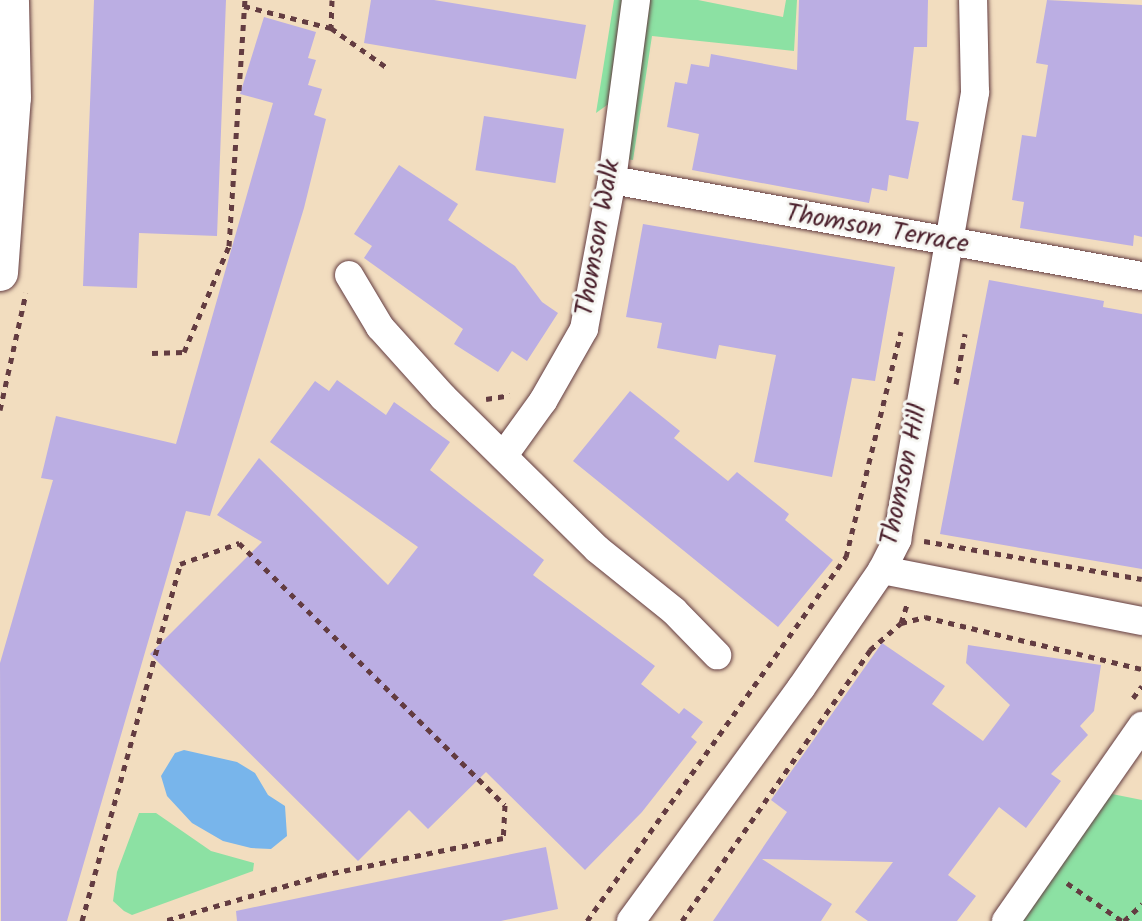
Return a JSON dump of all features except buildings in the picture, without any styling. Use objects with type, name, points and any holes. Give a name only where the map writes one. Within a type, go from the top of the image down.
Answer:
[{"type":"main road","points":[[0,273],[13,98],[11,0]]},
{"type":"street","name":"Thomson Walk","points":[[504,455],[543,401],[584,329],[612,180],[636,0]]},
{"type":"street","name":"Thomson Hill","points":[[631,921],[882,570],[897,540],[975,92],[973,0]]},
{"type":"street","name":"Thomson Terrace","points":[[612,180],[1142,276]]},
{"type":"street","points":[[349,275],[380,327],[443,397],[597,549],[674,611],[717,655]]},
{"type":"street","points":[[882,570],[1142,621]]},
{"type":"street","points":[[1006,921],[1142,726]]},
{"type":"path","points":[[331,28],[332,0]]},
{"type":"path","points":[[152,353],[184,352],[229,246],[245,3],[331,28],[389,69]]},
{"type":"path","points":[[587,921],[846,557],[905,317]]},
{"type":"path","points":[[481,399],[500,400],[518,388]]},
{"type":"path","points":[[924,541],[1142,579]]},
{"type":"path","points":[[82,921],[180,564],[239,543],[505,805],[503,838],[323,875],[164,921]]},
{"type":"path","points":[[682,921],[870,650],[901,623],[925,617],[1142,669]]},
{"type":"path","points":[[1043,868],[1123,921],[1142,904]]},
{"type":"green space","points":[[614,0],[628,0],[614,100],[596,113]]},
{"type":"green space","points":[[646,0],[698,0],[783,17],[786,0],[797,0],[794,51],[652,36],[633,160],[619,158]]},
{"type":"green space","points":[[1092,790],[1142,800],[1142,921],[1000,921]]},
{"type":"green space","points":[[139,813],[156,813],[211,851],[254,863],[253,871],[132,915],[124,911],[113,901],[117,872]]},
{"type":"water","points":[[184,750],[237,762],[255,773],[268,795],[285,806],[287,836],[271,849],[251,848],[223,841],[192,823],[167,796],[161,776],[175,753]]}]
